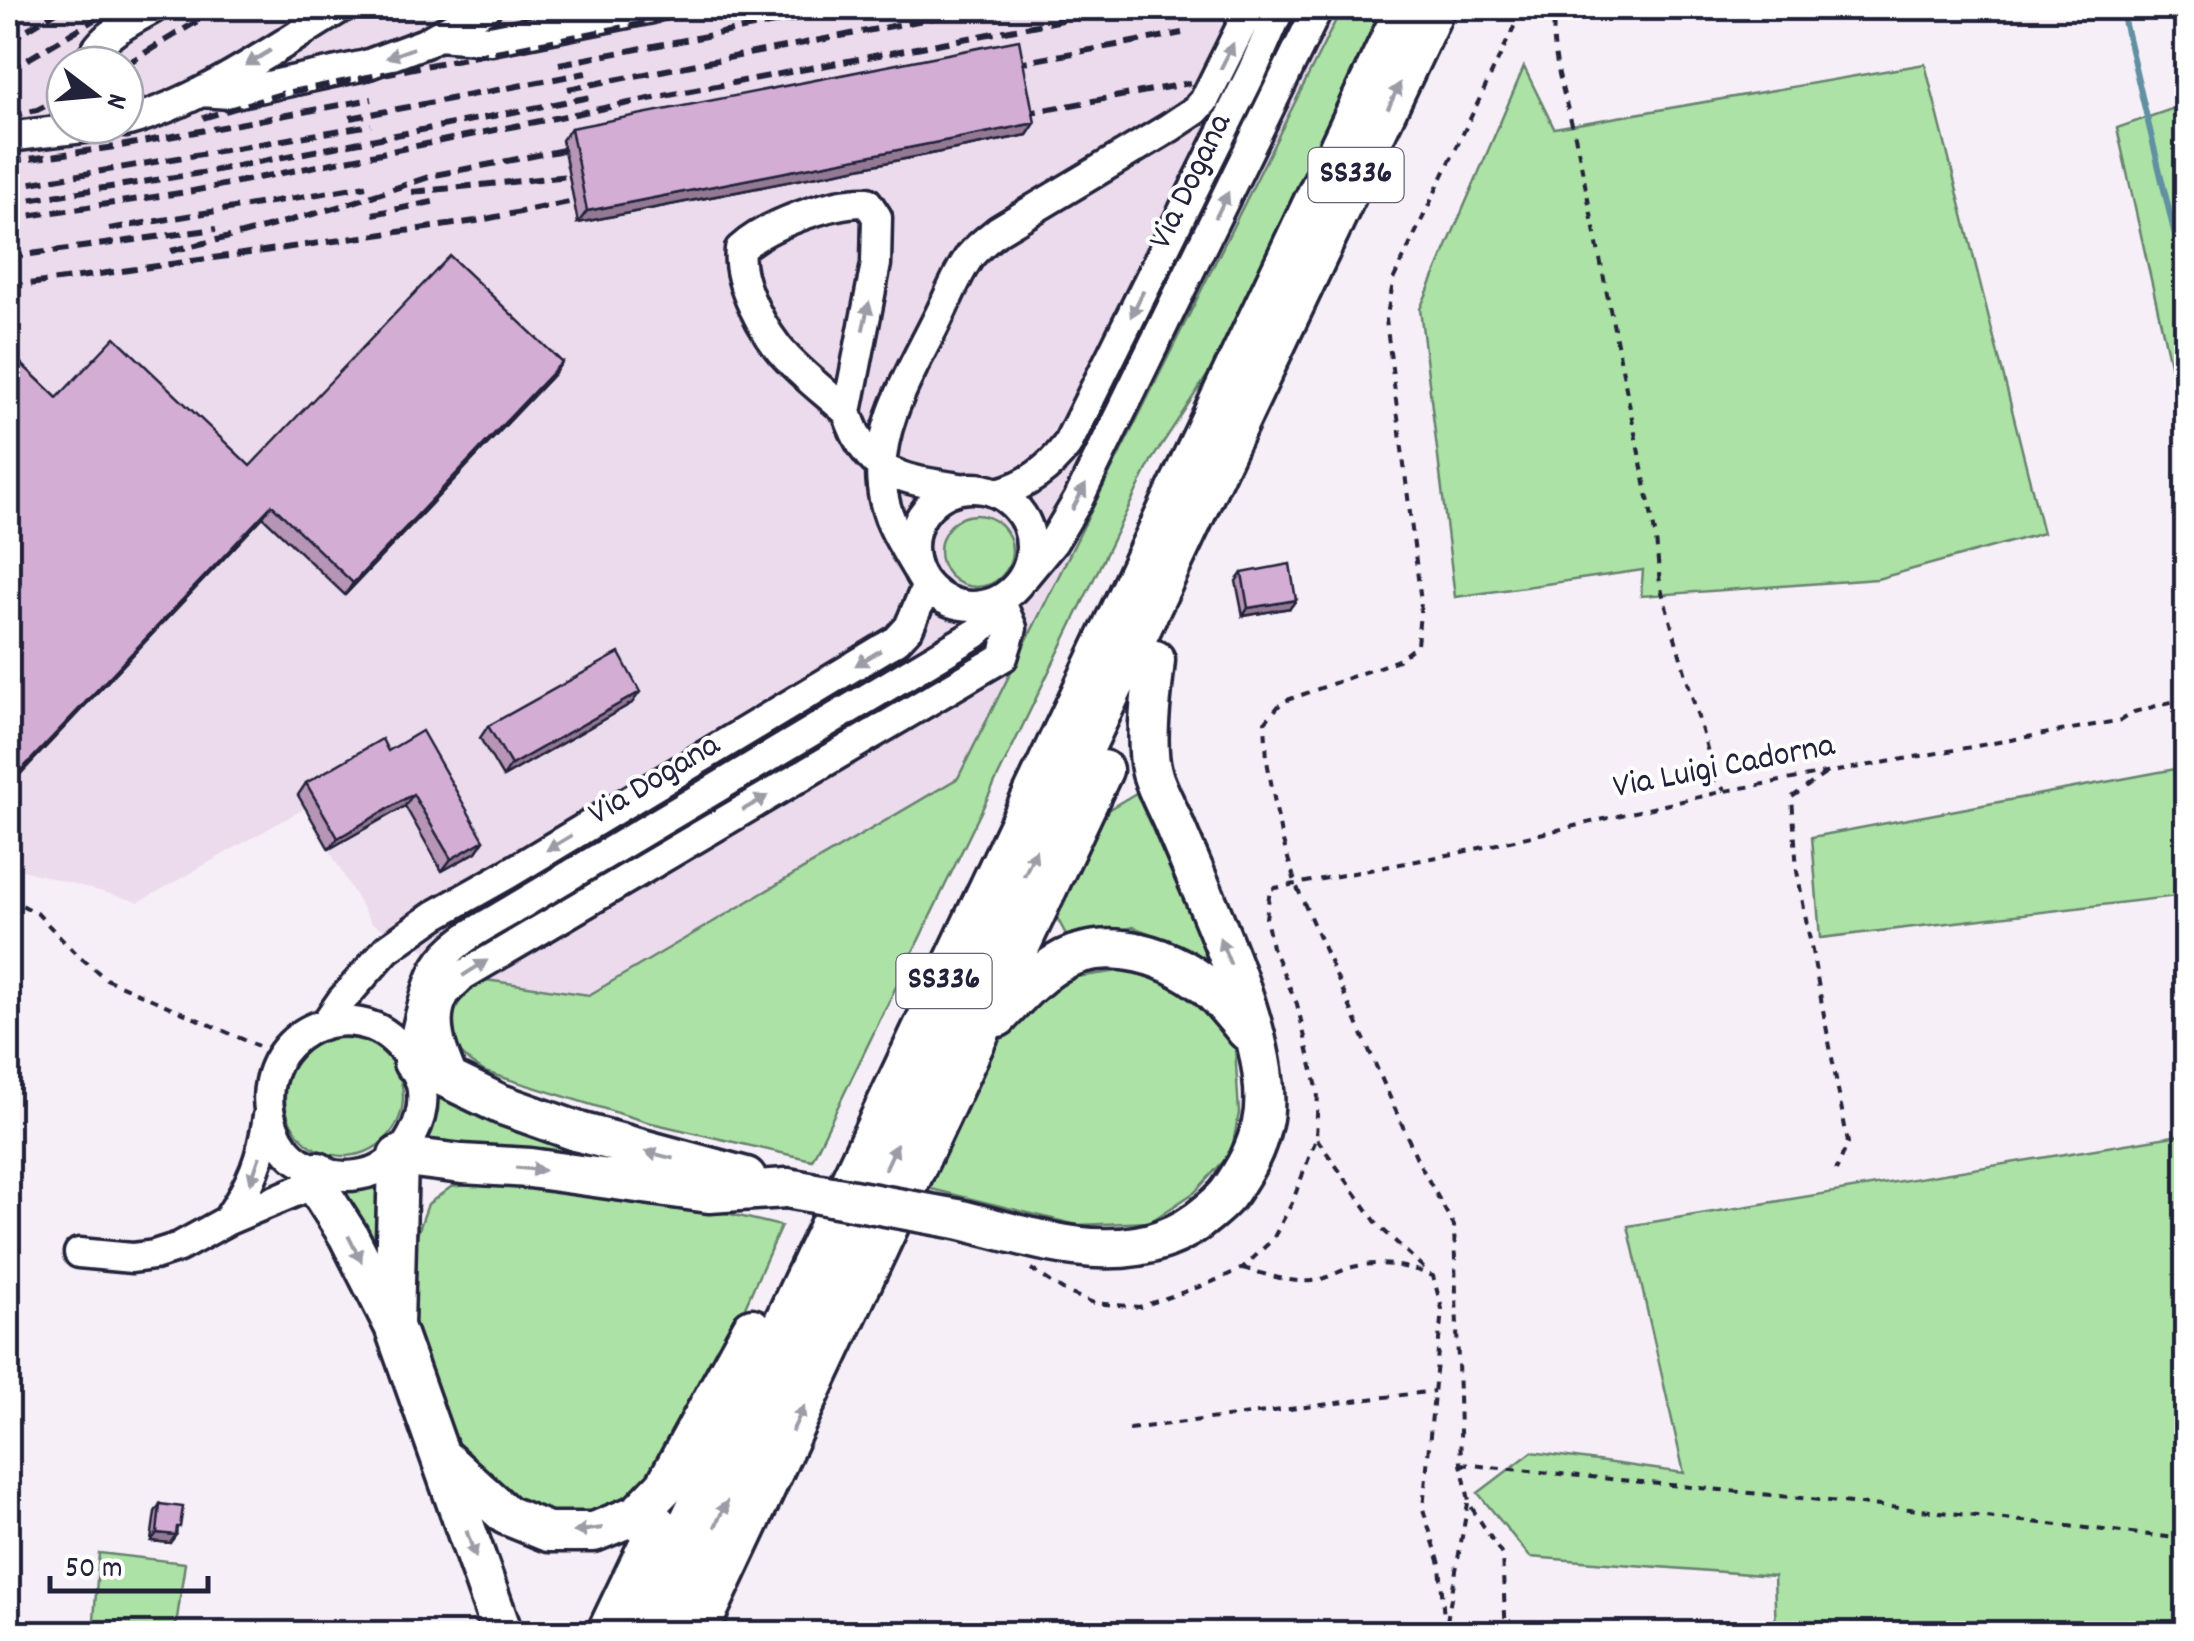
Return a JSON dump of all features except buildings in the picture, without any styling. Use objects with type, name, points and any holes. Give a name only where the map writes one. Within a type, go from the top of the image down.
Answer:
[{"type":"highway","name":"SS336","points":[[664,1634],[1265,335],[1404,8]]},
{"type":"highway","name":"SS336","points":[[636,1634],[1265,335],[1436,8]]},
{"type":"highway","points":[[696,1634],[1214,534],[1265,335]]},
{"type":"highway","points":[[606,1634],[1142,503],[1265,335]]},
{"type":"highway","points":[[414,1059],[500,1104],[578,1132],[787,1188],[1106,1250],[1152,1245],[1193,1226],[1226,1197],[1252,1158],[1264,1119],[1264,1079],[1237,980],[1152,771],[1149,718],[1154,660]]},
{"type":"highway","points":[[978,1037],[1030,984],[1059,962],[1098,949],[1136,952],[1170,962],[1213,991],[1257,1043]]},
{"type":"highway","points":[[394,1326],[398,1156],[530,1168],[709,1192],[787,1188]]},
{"type":"highway","points":[[396,1232],[427,1190],[462,1164]]},
{"type":"highway","points":[[318,1172],[320,1190],[348,1235],[394,1326],[503,1634]]},
{"type":"highway","points":[[440,1454],[506,1516],[548,1532],[594,1532],[638,1514],[666,1486],[752,1328]]},
{"type":"street","points":[[100,45],[154,8]]},
{"type":"street","points":[[145,116],[201,92],[341,8]]},
{"type":"street","points":[[201,92],[230,94],[333,74],[411,49],[486,8]]},
{"type":"street","points":[[578,22],[603,8]]},
{"type":"street","points":[[438,36],[491,40],[652,8]]},
{"type":"street","points":[[414,1059],[444,996],[462,976],[1003,657],[1012,628],[993,602],[970,606],[950,602],[922,578],[892,528],[881,483],[890,419],[971,256],[986,240],[1180,122],[1204,101],[1249,8]]},
{"type":"street","name":"Via Dogana","points":[[1282,82],[1296,8]]},
{"type":"street","name":"Via Dogana","points":[[414,1059],[426,990],[437,966],[459,943],[942,656],[984,626],[993,602],[1009,594],[1024,577],[1053,542],[1078,500],[1318,8]]},
{"type":"street","name":"Via Dogana","points":[[998,492],[1014,489],[1047,468],[1067,445],[1276,13]]},
{"type":"street","points":[[145,110],[172,107]]},
{"type":"street","points":[[8,138],[45,133]]},
{"type":"street","points":[[847,412],[786,357],[768,334],[738,264],[740,249],[754,236],[793,218],[867,202],[877,217],[876,264],[847,412],[854,435],[881,467],[916,480],[998,492],[1021,512],[1030,530],[1031,557],[1024,577]]},
{"type":"street","name":"Via Dogana","points":[[326,1024],[387,948],[434,915],[897,640],[909,627],[922,578],[914,557],[916,526],[937,498],[960,488]]},
{"type":"street","points":[[444,996],[437,1021],[440,1047],[455,1082]]},
{"type":"street","points":[[228,1220],[249,1188],[264,1144],[271,1074],[292,1041],[326,1024],[351,1021],[376,1028],[398,1042],[414,1059],[422,1086],[422,1112],[413,1136],[398,1156],[360,1176],[318,1172],[295,1159],[278,1139],[268,1114]]},
{"type":"street","points":[[79,1253],[132,1258],[179,1247],[228,1220],[304,1188],[318,1172]]},
{"type":"path","points":[[1506,1634],[1502,1555],[1470,1505],[1461,1464],[1454,1226],[1419,1163],[1296,885],[1281,836],[1265,722],[1282,702],[1398,660],[1417,645],[1422,602],[1386,320],[1394,278],[1523,8]]},
{"type":"path","points":[[1556,8],[1552,25],[1554,47],[1576,137],[1652,518],[1660,586],[1716,780],[1725,791]]},
{"type":"path","name":"Via Luigi Cadorna","points":[[1316,1138],[1318,1092],[1296,1004],[1272,948],[1266,918],[1270,889],[1458,852],[1725,791],[2122,720],[2134,712],[2186,698]]},
{"type":"path","points":[[1829,772],[1792,798],[1797,872],[1848,1143],[1836,1170]]},
{"type":"path","points":[[8,898],[37,913],[106,979],[280,1056]]},
{"type":"path","points":[[1019,1261],[1066,1292],[1094,1303],[1139,1307],[1205,1285],[1243,1268],[1273,1239],[1292,1203],[1316,1138]]},
{"type":"path","points":[[1316,1138],[1378,1225],[1432,1276],[1442,1309],[1423,1510],[1440,1564],[1445,1632]]},
{"type":"path","points":[[1243,1268],[1316,1281],[1352,1267],[1380,1264],[1410,1267],[1432,1276]]},
{"type":"path","points":[[1129,1429],[1434,1391]]},
{"type":"path","points":[[1461,1464],[2186,1539]]},
{"type":"path","points":[[1445,1632],[1468,1498]]},
{"type":"shaded area","points":[[8,8],[1342,8],[958,778],[589,995],[486,980],[371,923],[305,808],[139,902],[8,866]]},
{"type":"green space","points":[[1342,8],[1388,8],[1218,359],[1151,461],[812,1160],[647,1122],[485,1072],[470,1062],[457,1049],[451,1028],[454,1009],[468,989],[486,980],[589,995],[958,778]]},
{"type":"green space","points":[[1925,64],[2043,533],[1877,579],[1641,596],[1643,570],[1455,597],[1420,309],[1524,67],[1554,128]]},
{"type":"green space","points":[[2186,104],[2186,435],[2117,128]]},
{"type":"green space","points":[[976,515],[1001,526],[1012,551],[1001,576],[976,587],[951,576],[940,551],[951,526]]},
{"type":"green space","points":[[2186,767],[2186,895],[1820,938],[1812,837]]},
{"type":"green space","points":[[1136,793],[1212,963],[1186,947],[1133,927],[1070,942],[1055,914],[1106,811]]},
{"type":"green space","points":[[1134,969],[1172,977],[1209,1007],[1235,1048],[1239,1113],[1231,1153],[1195,1192],[1150,1222],[1077,1225],[919,1186],[998,1043],[1031,1005],[1076,977]]},
{"type":"green space","points":[[344,1038],[367,1042],[386,1055],[399,1074],[403,1097],[399,1120],[386,1139],[367,1152],[344,1156],[321,1152],[302,1139],[289,1120],[285,1097],[289,1074],[302,1055],[321,1042]]},
{"type":"green space","points":[[437,1093],[636,1164],[422,1147],[435,1117]]},
{"type":"green space","points":[[2186,1134],[2186,1633],[1776,1633],[1774,1576],[1530,1557],[1478,1493],[1532,1452],[1684,1473],[1628,1226]]},
{"type":"green space","points":[[392,1178],[383,1260],[330,1188]]},
{"type":"green space","points":[[497,1181],[726,1213],[781,1226],[719,1365],[642,1496],[572,1522],[520,1509],[459,1455],[414,1338],[407,1283],[428,1204],[451,1187]]},
{"type":"green space","points":[[99,1553],[185,1563],[175,1633],[93,1633]]},
{"type":"waterway","points":[[1491,14],[1550,8]]},
{"type":"waterway","points":[[2121,8],[2186,282]]},
{"type":"railway","points":[[8,41],[63,8]]},
{"type":"railway","points":[[8,71],[114,8]]},
{"type":"railway","points":[[145,53],[219,8]]},
{"type":"railway","points":[[203,118],[281,94],[721,8]]},
{"type":"railway","points":[[559,64],[853,8]]},
{"type":"railway","points":[[568,89],[985,8]]},
{"type":"railway","points":[[8,219],[193,191],[1126,8]]},
{"type":"railway","points":[[1013,64],[1182,33]]},
{"type":"railway","points":[[350,118],[586,73]]},
{"type":"railway","points":[[1023,114],[1190,83]]},
{"type":"railway","points":[[8,203],[207,172],[590,97]]},
{"type":"railway","points":[[8,162],[115,147],[372,99]]},
{"type":"railway","points":[[8,116],[45,106]]},
{"type":"railway","points":[[8,187],[371,125]]},
{"type":"railway","points":[[171,251],[345,205],[435,175],[564,150]]},
{"type":"railway","points":[[412,192],[569,176]]},
{"type":"railway","points":[[109,229],[366,186]]},
{"type":"railway","points":[[373,214],[437,201]]},
{"type":"railway","points":[[8,287],[476,221],[574,201]]},
{"type":"railway","points":[[8,257],[216,229]]}]
